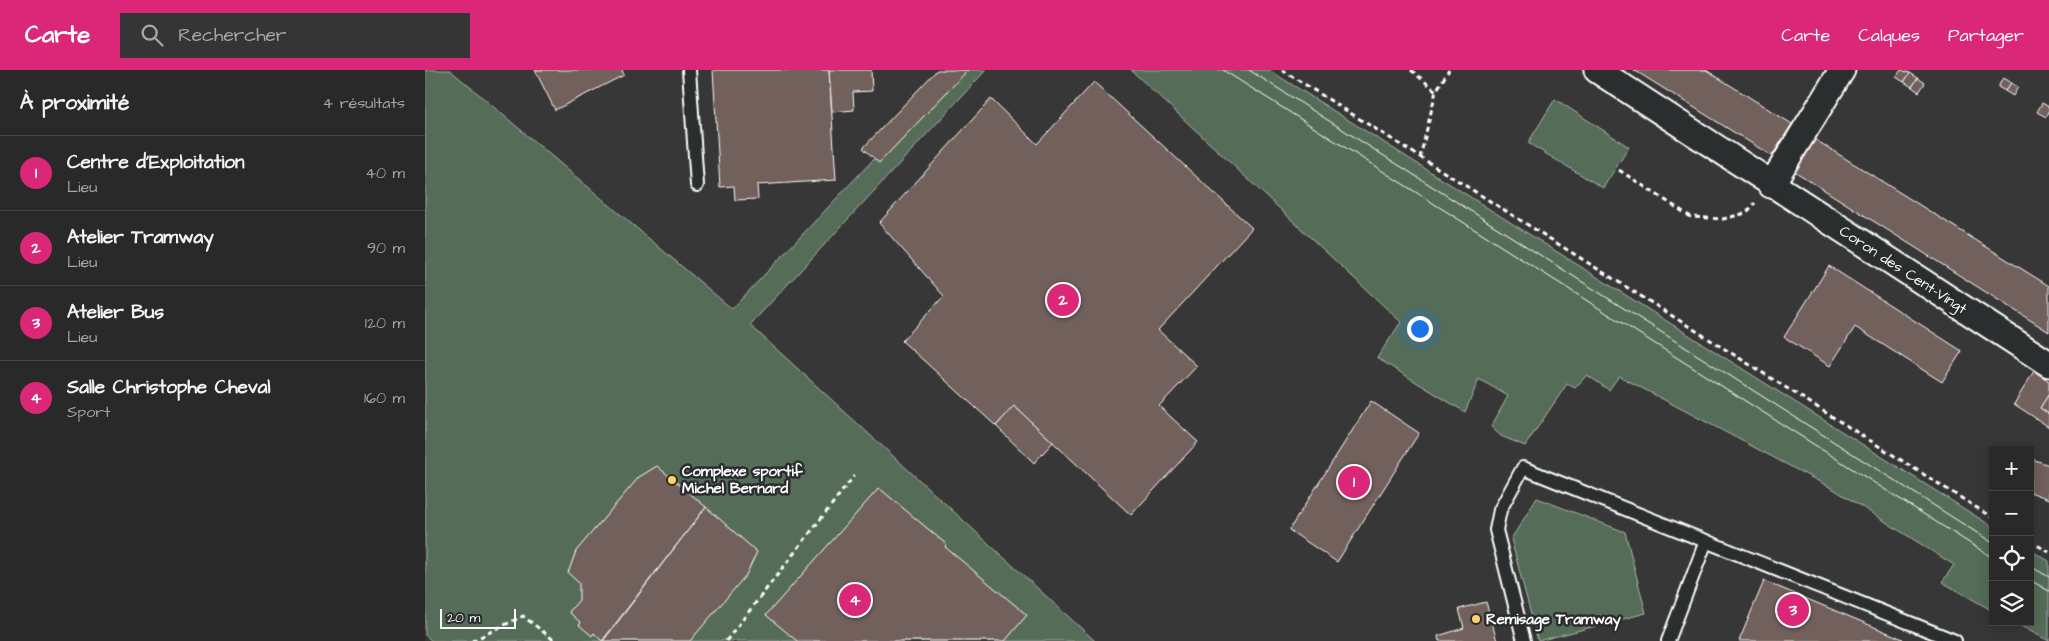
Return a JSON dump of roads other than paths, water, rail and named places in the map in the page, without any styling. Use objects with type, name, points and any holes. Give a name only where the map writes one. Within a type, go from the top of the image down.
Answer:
[{"type":"street","name":"Coron des Cent-Vingt","points":[[1597,70],[1771,185],[2042,359]]},
{"type":"street","points":[[1771,185],[1842,70]]},
{"type":"lane","points":[[689,70],[697,185]]},
{"type":"lane","points":[[1524,641],[1496,530],[1500,510],[1523,468],[1948,640]]},
{"type":"lane","points":[[1668,641],[1706,541]]},
{"type":"tram line","points":[[1223,70],[1989,555]]},
{"type":"tram line","points":[[1249,70],[1989,540]]},
{"type":"tram line","points":[[2034,568],[2049,577]]},
{"type":"tram line","points":[[2032,581],[2049,591]]},
{"type":"place","name":"Atelier Tramway","points":[[1063,300]]},
{"type":"place","name":"Complexe sportif Michel Bernard","points":[[672,480]]},
{"type":"place","name":"Centre d'Exploitation","points":[[1354,482]]},
{"type":"place","name":"Salle Christophe Cheval","points":[[855,600]]},
{"type":"place","name":"Atelier Bus","points":[[1793,610]]},
{"type":"place","name":"Remisage Tramway","points":[[1476,619]]}]
